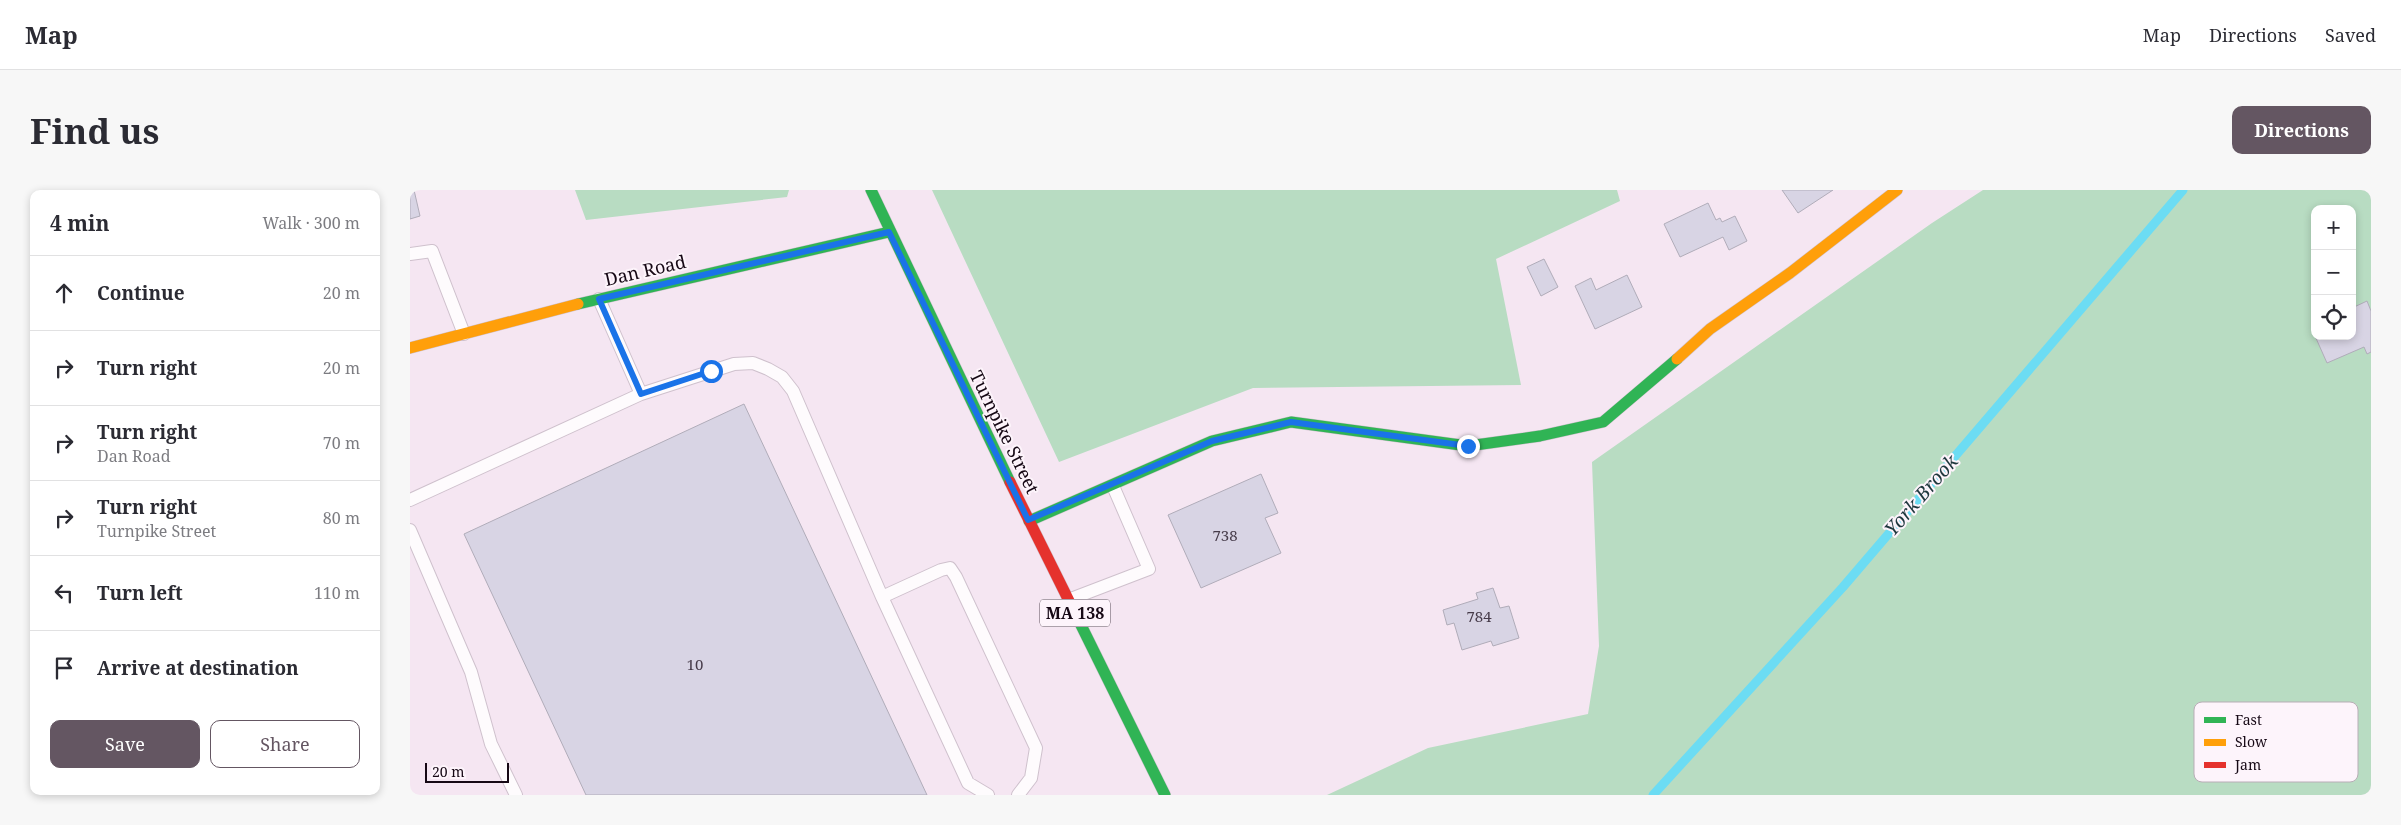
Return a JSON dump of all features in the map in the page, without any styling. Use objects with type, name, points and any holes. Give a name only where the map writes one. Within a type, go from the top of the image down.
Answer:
[{"type":"street","name":"Turnpike Street","points":[[871,190],[889,232],[1028,520],[1165,795]]},
{"type":"street","points":[[1028,520],[1113,486],[1212,441],[1291,422],[1468,446],[1540,436],[1603,422],[1655,380],[1710,329],[1790,274],[1897,190]]},
{"type":"street","name":"Dan Road","points":[[410,348],[599,299],[889,232]]},
{"type":"lane","points":[[410,254],[432,251],[464,334]]},
{"type":"lane","points":[[599,299],[641,394]]},
{"type":"lane","points":[[410,500],[641,394],[734,364],[753,363],[782,377],[793,391],[882,597],[968,783],[988,795]]},
{"type":"lane","points":[[1068,600],[1149,569],[1113,486]]},
{"type":"lane","points":[[410,530],[471,672],[491,744],[516,795]]},
{"type":"lane","points":[[882,597],[941,570],[950,568],[1036,748],[1031,778],[1018,795]]},
{"type":"green space","points":[[575,190],[789,190],[787,197],[586,220]]},
{"type":"green space","points":[[932,190],[1617,190],[1620,201],[1496,259],[1521,385],[1253,388],[1059,462]]},
{"type":"green space","points":[[1983,190],[2371,190],[2371,795],[1327,795],[1428,748],[1588,714],[1599,646],[1592,462],[1932,223]]},
{"type":"building","points":[[410,190],[414,190],[420,216],[410,219]]},
{"type":"building","points":[[1782,190],[1833,190],[1798,213]]},
{"type":"building","points":[[1708,203],[1716,220],[1720,218],[1722,222],[1735,216],[1747,241],[1729,250],[1723,237],[1680,257],[1664,224]]},
{"type":"building","points":[[1544,259],[1558,287],[1541,296],[1527,267]]},
{"type":"building","points":[[1627,275],[1642,307],[1595,329],[1575,286],[1591,278],[1596,290]]},
{"type":"building","points":[[2367,301],[2371,311],[2371,352],[2367,354],[2364,347],[2327,363],[2317,340],[2356,340],[2356,306]]},
{"type":"building","points":[[744,404],[927,795],[586,795],[464,534]]},
{"type":"building","points":[[1261,474],[1278,513],[1265,518],[1281,553],[1201,588],[1168,515]]},
{"type":"building","points":[[1493,588],[1500,608],[1509,606],[1519,638],[1493,646],[1491,641],[1462,650],[1454,623],[1447,625],[1443,610],[1478,599],[1476,593]]},
{"type":"waterway","name":"York Brook","points":[[1653,795],[1843,587],[2183,190]]},
{"type":"traffic: fast","points":[[871,190],[1010,482]]},
{"type":"traffic: fast","points":[[578,304],[889,232]]},
{"type":"traffic: fast","points":[[1029,521],[1212,441],[1291,422],[1468,446],[1540,436],[1603,422],[1677,359]]},
{"type":"traffic: fast","points":[[1077,617],[1165,795]]},
{"type":"traffic: slow","points":[[1677,359],[1710,329],[1790,273],[1897,190]]},
{"type":"traffic: slow","points":[[410,348],[578,304]]},
{"type":"traffic: jam","points":[[1010,482],[1077,617]]},
{"type":"route","points":[[711,371],[641,394],[599,299],[889,232],[1028,520],[1113,486],[1212,441],[1291,422],[1468,446]]}]
